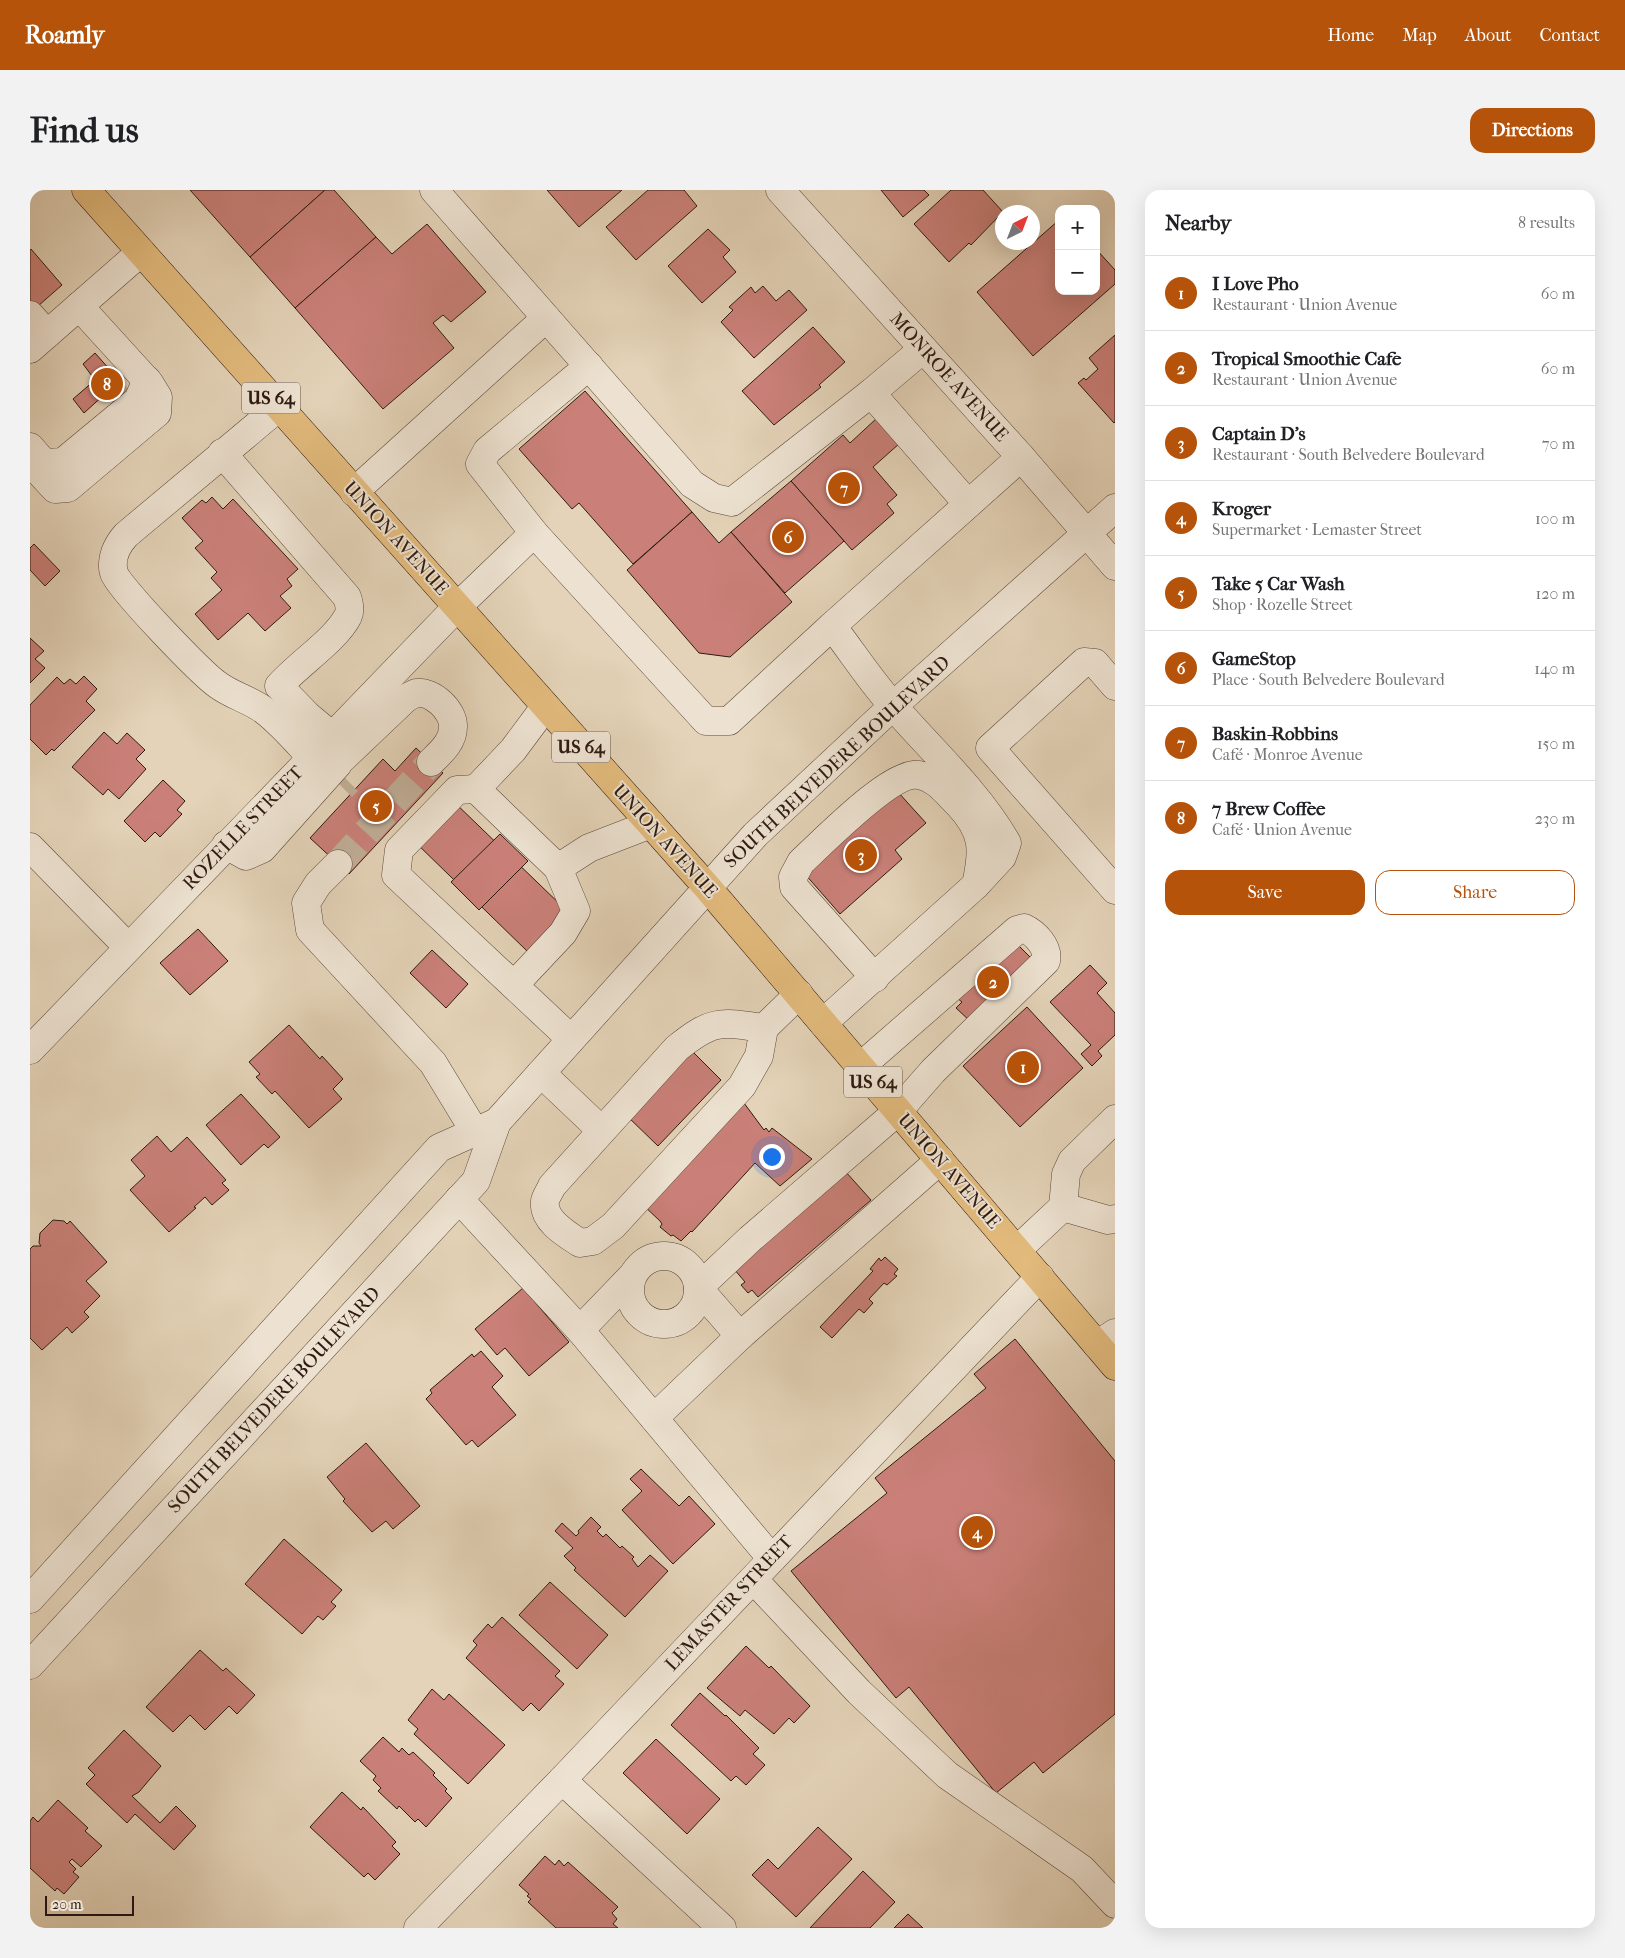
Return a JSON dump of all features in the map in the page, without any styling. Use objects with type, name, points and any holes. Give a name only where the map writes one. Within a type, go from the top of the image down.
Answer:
[{"type":"main road","name":"UNION AVENUE","points":[[86,190],[707,887],[1040,1277],[1106,1339],[1115,1366]]},
{"type":"street","points":[[434,190],[692,484],[714,498],[732,502],[871,394],[923,349]]},
{"type":"street","name":"MONROE AVENUE","points":[[780,190],[1020,457],[1115,566]]},
{"type":"street","points":[[36,333],[79,306],[141,252]]},
{"type":"street","points":[[30,447],[44,463],[63,462],[138,400],[130,384],[79,306]]},
{"type":"street","points":[[354,492],[546,318]]},
{"type":"street","points":[[589,366],[487,451],[480,464],[534,533],[706,721],[730,721],[832,626],[1020,457]]},
{"type":"street","points":[[30,433],[44,448],[58,447],[130,384]]},
{"type":"street","points":[[30,462],[55,489],[68,488],[157,413],[158,397],[130,384]]},
{"type":"street","points":[[871,394],[968,504]]},
{"type":"street","points":[[279,407],[136,525],[117,545],[113,558],[114,574],[149,616],[216,684],[231,694],[249,700],[260,708],[277,722],[311,757]]},
{"type":"street","points":[[222,453],[330,575],[348,597],[350,605],[349,615],[327,642],[294,670],[260,708]]},
{"type":"street","name":"SOUTH BELVEDERE BOULEVARD","points":[[30,1599],[439,1148],[486,1127],[541,1073],[755,835],[893,706],[1115,508]]},
{"type":"street","name":"ROZELLE STREET","points":[[30,1050],[311,757],[341,765],[457,607],[534,533]]},
{"type":"street","points":[[823,1023],[875,978],[976,884],[1002,857],[1007,842],[997,825],[968,788],[893,706],[832,626]]},
{"type":"street","points":[[1115,686],[1095,663],[1084,662],[990,748],[1115,890]]},
{"type":"street","points":[[280,686],[308,716],[341,765]]},
{"type":"street","points":[[226,845],[246,856],[262,849],[295,812],[325,806],[341,765],[406,698],[417,693],[432,696],[446,707],[454,726],[449,744],[431,762]]},
{"type":"street","points":[[545,707],[513,750],[476,789],[457,790],[399,850],[396,875],[571,1039]]},
{"type":"street","points":[[875,978],[794,887],[793,877],[801,862],[884,787],[906,775],[918,775],[935,781],[960,807],[980,833],[981,863],[976,884]]},
{"type":"street","points":[[476,789],[558,868],[576,911],[563,933],[514,985]]},
{"type":"street","points":[[558,868],[590,848],[651,824]]},
{"type":"street","points":[[30,847],[128,946]]},
{"type":"street","points":[[338,864],[318,884],[306,904],[310,930],[433,1063],[486,1127]]},
{"type":"street","points":[[632,1276],[630,1294],[636,1309],[643,1317],[658,1323],[674,1322],[684,1318],[697,1300],[698,1288],[750,1239],[898,1111],[933,1071],[1046,960],[1045,947],[1031,931],[1024,928],[1017,930],[860,1067]]},
{"type":"street","points":[[764,1028],[725,1023],[707,1027],[694,1034],[677,1048],[552,1186],[545,1202],[547,1215],[562,1232],[580,1243],[593,1241],[613,1226],[742,1086],[759,1056],[764,1028],[799,994]]},
{"type":"street","points":[[541,1073],[601,1130]]},
{"type":"street","points":[[1017,1250],[1063,1207],[1066,1174],[1072,1161],[1115,1119]]},
{"type":"street","name":"SOUTH BELVEDERE BOULEVARD","points":[[30,1666],[476,1181],[486,1127]]},
{"type":"street","points":[[654,1418],[740,1336],[940,1160]]},
{"type":"street","points":[[459,1199],[580,1330],[772,1559]]},
{"type":"street","points":[[1063,1207],[1108,1220],[1115,1219]]},
{"type":"street","points":[[580,1330],[632,1276],[638,1267],[647,1260],[658,1256],[670,1256],[681,1260],[690,1268],[698,1288],[740,1336]]},
{"type":"street","name":"LEMASTER STREET","points":[[418,1928],[562,1780],[1040,1277]]},
{"type":"street","points":[[753,1579],[859,1692],[947,1775],[1082,1869],[1115,1904]]},
{"type":"street","points":[[562,1780],[722,1928]]},
{"type":"building","points":[[190,190],[325,190],[250,257]]},
{"type":"building","points":[[325,190],[334,190],[376,237],[295,308],[250,257]]},
{"type":"building","points":[[547,190],[622,190],[579,227]]},
{"type":"building","points":[[648,190],[684,190],[697,206],[636,260],[606,227]]},
{"type":"building","points":[[881,190],[924,190],[929,195],[903,217]]},
{"type":"building","points":[[951,190],[983,190],[997,205],[995,205],[995,220],[971,245],[969,243],[949,262],[914,224]]},
{"type":"building","points":[[427,224],[486,292],[451,322],[443,315],[433,323],[454,348],[383,409],[295,308],[376,237],[392,254]]},
{"type":"building","points":[[1055,224],[1055,295],[1100,295],[1100,253],[1115,270],[1115,284],[1033,356],[977,292],[1025,250],[1040,250],[1040,237]]},
{"type":"building","points":[[708,229],[730,250],[723,257],[736,272],[702,303],[668,266]]},
{"type":"building","points":[[30,250],[62,285],[30,313]]},
{"type":"building","points":[[763,286],[776,301],[789,290],[807,310],[754,358],[721,322],[733,310],[729,307],[751,287],[755,293]]},
{"type":"building","points":[[813,327],[845,362],[819,385],[821,387],[774,425],[742,391]]},
{"type":"building","points":[[1115,335],[1114,423],[1078,383],[1084,378],[1086,380],[1098,369],[1089,358]]},
{"type":"building","points":[[95,353],[134,397],[120,409],[106,393],[84,413],[73,399],[95,380],[83,364]]},
{"type":"building","points":[[585,391],[692,512],[633,564],[579,503],[572,509],[519,449]]},
{"type":"building","points":[[877,418],[900,443],[873,467],[897,495],[887,504],[894,513],[852,550],[791,481],[843,435],[850,443]]},
{"type":"building","points":[[791,481],[844,541],[785,593],[731,532]]},
{"type":"building","points":[[212,497],[223,509],[233,499],[298,569],[287,579],[292,586],[280,596],[291,608],[265,631],[248,613],[218,640],[195,614],[222,590],[211,578],[217,572],[195,548],[203,541],[182,518],[202,500],[206,503]]},
{"type":"building","points":[[692,512],[719,543],[731,532],[792,602],[730,657],[699,653],[627,570]]},
{"type":"building","points":[[34,544],[60,571],[45,586],[30,570],[30,548]]},
{"type":"building","points":[[30,638],[44,651],[35,659],[45,668],[30,683]]},
{"type":"building","points":[[84,676],[97,689],[86,701],[95,710],[54,751],[52,749],[46,755],[30,739],[30,705],[57,677],[64,684],[70,679],[76,684]]},
{"type":"building","points":[[104,732],[117,744],[127,733],[145,750],[136,759],[146,769],[119,799],[108,789],[103,795],[72,767]]},
{"type":"building","points":[[416,748],[443,773],[349,874],[310,838],[383,759],[395,771]]},
{"type":"building","points":[[163,780],[185,801],[177,810],[182,814],[160,837],[155,832],[145,842],[124,821]]},
{"type":"building","points":[[897,791],[926,823],[895,850],[902,859],[840,914],[804,873]]},
{"type":"building","points":[[451,799],[567,911],[528,952],[412,839]]},
{"type":"building","points":[[500,834],[528,861],[479,910],[451,882]]},
{"type":"building","points":[[198,929],[228,961],[190,995],[160,963]]},
{"type":"building","points":[[1016,943],[1034,961],[970,1021],[956,1008],[962,1002],[957,998]]},
{"type":"building","points":[[432,950],[468,984],[446,1008],[410,973]]},
{"type":"building","points":[[1090,965],[1107,983],[1097,993],[1115,1013],[1115,1035],[1098,1051],[1102,1056],[1092,1066],[1081,1054],[1091,1045],[1050,1002]]},
{"type":"building","points":[[1027,1007],[1083,1068],[1020,1127],[963,1066]]},
{"type":"building","points":[[289,1025],[320,1059],[322,1056],[343,1079],[333,1089],[342,1099],[309,1128],[275,1091],[272,1094],[256,1077],[260,1074],[249,1062]]},
{"type":"building","points":[[689,1048],[721,1080],[658,1146],[625,1114]]},
{"type":"building","points":[[241,1094],[280,1137],[268,1148],[264,1144],[241,1165],[206,1125]]},
{"type":"building","points":[[741,1099],[764,1130],[766,1128],[769,1132],[772,1128],[812,1159],[780,1186],[755,1163],[692,1232],[681,1241],[660,1227],[662,1224],[660,1221],[642,1204]]},
{"type":"building","points":[[157,1136],[171,1152],[187,1137],[226,1180],[222,1183],[229,1190],[212,1205],[205,1197],[194,1207],[196,1208],[169,1232],[130,1190],[145,1176],[131,1160]]},
{"type":"building","points":[[845,1171],[871,1200],[758,1297],[752,1290],[748,1293],[741,1285],[745,1282],[734,1269]]},
{"type":"building","points":[[53,1220],[64,1221],[67,1224],[70,1221],[107,1262],[86,1281],[100,1296],[84,1312],[89,1317],[72,1333],[67,1327],[42,1350],[30,1338],[30,1249],[33,1246],[41,1246],[39,1243],[40,1233]]},
{"type":"building","points":[[885,1257],[898,1269],[894,1274],[897,1276],[887,1285],[884,1283],[869,1299],[873,1303],[864,1313],[859,1309],[832,1338],[820,1327],[873,1271],[870,1269],[879,1258],[881,1261]]},
{"type":"building","points":[[523,1288],[569,1342],[529,1376],[505,1348],[497,1355],[475,1329]]},
{"type":"building","points":[[1015,1339],[1115,1461],[1115,1714],[1043,1773],[1034,1762],[996,1793],[909,1687],[896,1698],[791,1571],[887,1493],[875,1478],[986,1388],[974,1374]]},
{"type":"building","points":[[481,1351],[503,1376],[492,1387],[516,1415],[478,1447],[472,1440],[466,1445],[426,1399],[432,1393],[430,1390],[472,1354],[474,1357]]},
{"type":"building","points":[[366,1443],[420,1506],[393,1529],[386,1521],[372,1532],[343,1501],[345,1499],[327,1477]]},
{"type":"building","points":[[641,1469],[679,1506],[689,1496],[715,1524],[673,1564],[622,1510],[642,1491],[630,1479]]},
{"type":"building","points":[[591,1517],[601,1527],[597,1531],[603,1537],[606,1534],[620,1548],[622,1546],[634,1557],[632,1559],[638,1567],[650,1555],[668,1571],[625,1617],[574,1570],[576,1568],[564,1556],[573,1548],[555,1531],[562,1523],[576,1536],[579,1533],[578,1531]]},
{"type":"building","points":[[284,1539],[342,1590],[331,1602],[336,1606],[323,1620],[318,1616],[302,1634],[245,1584]]},
{"type":"building","points":[[550,1582],[608,1635],[577,1669],[519,1615]]},
{"type":"building","points":[[502,1617],[560,1671],[555,1676],[564,1684],[539,1711],[531,1703],[523,1711],[466,1658],[477,1645],[473,1641],[488,1624],[492,1628]]},
{"type":"building","points":[[746,1646],[769,1668],[771,1666],[810,1706],[794,1723],[789,1718],[774,1734],[745,1710],[740,1716],[707,1688]]},
{"type":"building","points":[[200,1650],[223,1671],[226,1668],[255,1695],[237,1714],[229,1706],[205,1730],[190,1715],[173,1732],[146,1707]]},
{"type":"building","points":[[432,1689],[444,1700],[449,1694],[505,1745],[468,1784],[414,1734],[418,1729],[408,1720]]},
{"type":"building","points":[[700,1693],[726,1715],[759,1748],[753,1754],[765,1765],[746,1785],[736,1776],[731,1781],[671,1725]]},
{"type":"building","points":[[124,1730],[161,1766],[139,1792],[132,1796],[160,1823],[176,1806],[196,1826],[174,1850],[135,1814],[127,1823],[86,1784],[95,1775],[88,1768]]},
{"type":"building","points":[[383,1737],[399,1752],[402,1748],[409,1755],[413,1752],[435,1773],[433,1775],[447,1789],[445,1791],[452,1798],[426,1827],[418,1819],[415,1822],[399,1806],[397,1809],[378,1791],[381,1788],[373,1780],[376,1776],[360,1761]]},
{"type":"building","points":[[656,1739],[720,1799],[687,1834],[623,1773]]},
{"type":"building","points":[[342,1792],[361,1810],[363,1807],[396,1842],[392,1846],[400,1854],[375,1880],[368,1873],[364,1877],[310,1827]]},
{"type":"building","points":[[58,1800],[88,1828],[85,1831],[102,1846],[81,1867],[72,1859],[69,1862],[76,1869],[73,1872],[79,1877],[64,1894],[57,1888],[55,1891],[30,1868],[30,1821],[33,1817],[38,1822]]},
{"type":"building","points":[[818,1827],[852,1859],[796,1917],[752,1875],[768,1859],[778,1869]]},
{"type":"building","points":[[545,1856],[555,1865],[559,1860],[564,1866],[568,1862],[618,1907],[612,1913],[617,1919],[613,1924],[618,1928],[556,1928],[528,1902],[531,1899],[527,1896],[529,1894],[519,1885]]},
{"type":"building","points":[[863,1871],[895,1902],[870,1928],[810,1928]]},
{"type":"building","points":[[908,1914],[923,1928],[894,1928]]},
{"type":"tunnel","points":[[113,401],[127,388]]},
{"type":"tunnel","points":[[338,864],[431,762]]},
{"type":"tunnel","points":[[342,787],[348,781]]},
{"type":"place","name":"7 Brew Coffee","points":[[107,384]]},
{"type":"place","name":"Baskin-Robbins","points":[[844,488]]},
{"type":"place","name":"GameStop","points":[[788,537]]},
{"type":"place","name":"Take 5 Car Wash","points":[[376,806]]},
{"type":"place","name":"Captain D's","points":[[861,855]]},
{"type":"place","name":"Tropical Smoothie Cafe","points":[[993,982]]},
{"type":"place","name":"I Love Pho","points":[[1023,1067]]},
{"type":"place","name":"Kroger","points":[[977,1532]]}]
